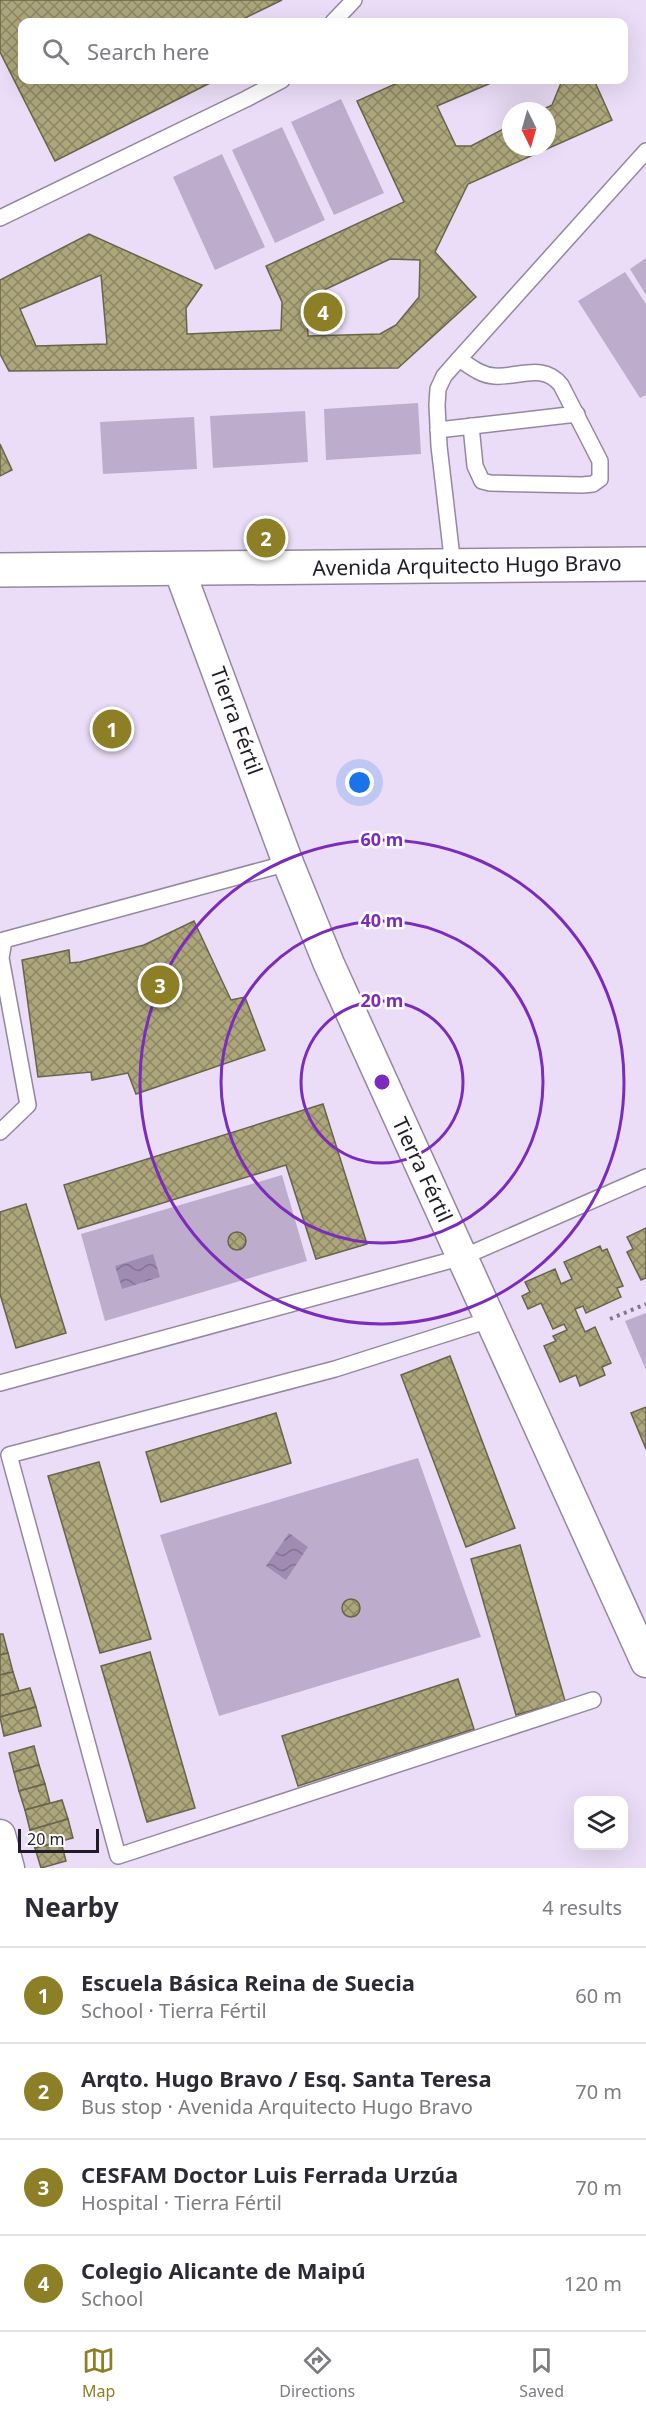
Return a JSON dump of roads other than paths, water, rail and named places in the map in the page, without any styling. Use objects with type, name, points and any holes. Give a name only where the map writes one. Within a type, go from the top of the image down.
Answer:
[{"type":"street","name":"Avenida Arquitecto Hugo Bravo","points":[[0,570],[646,564]]},
{"type":"street","name":"Tierra Fértil","points":[[179,569],[288,863],[362,1040],[492,1319],[646,1662]]},
{"type":"street","points":[[0,1835],[9,1868]]},
{"type":"lane","points":[[337,18],[354,0]]},
{"type":"lane","points":[[0,218],[274,84]]},
{"type":"lane","points":[[453,566],[438,430],[438,389],[444,376],[646,151]]},
{"type":"lane","points":[[459,359],[482,374],[495,376],[544,372],[554,376],[577,414],[600,461],[600,479],[593,484],[482,481],[475,466],[471,426]]},
{"type":"lane","points":[[438,430],[577,414]]},
{"type":"lane","points":[[0,1132],[28,1105],[1,958],[4,939],[288,863]]},
{"type":"lane","points":[[0,1383],[463,1257],[646,1177]]},
{"type":"lane","points":[[492,1319],[335,1369],[9,1455],[118,1856],[593,1700]]},
{"type":"water","points":[[153,1254],[160,1277],[122,1289],[115,1266]]},
{"type":"water","points":[[289,1533],[308,1547],[286,1580],[266,1566]]},
{"type":"place","name":"Colegio Alicante de Maipú","points":[[323,312]]},
{"type":"place","name":"Arqto. Hugo Bravo / Esq. Santa Teresa","points":[[266,538]]},
{"type":"place","name":"Escuela Básica Reina de Suecia","points":[[112,729]]},
{"type":"place","name":"CESFAM Doctor Luis Ferrada Urzúa","points":[[160,985]]}]
